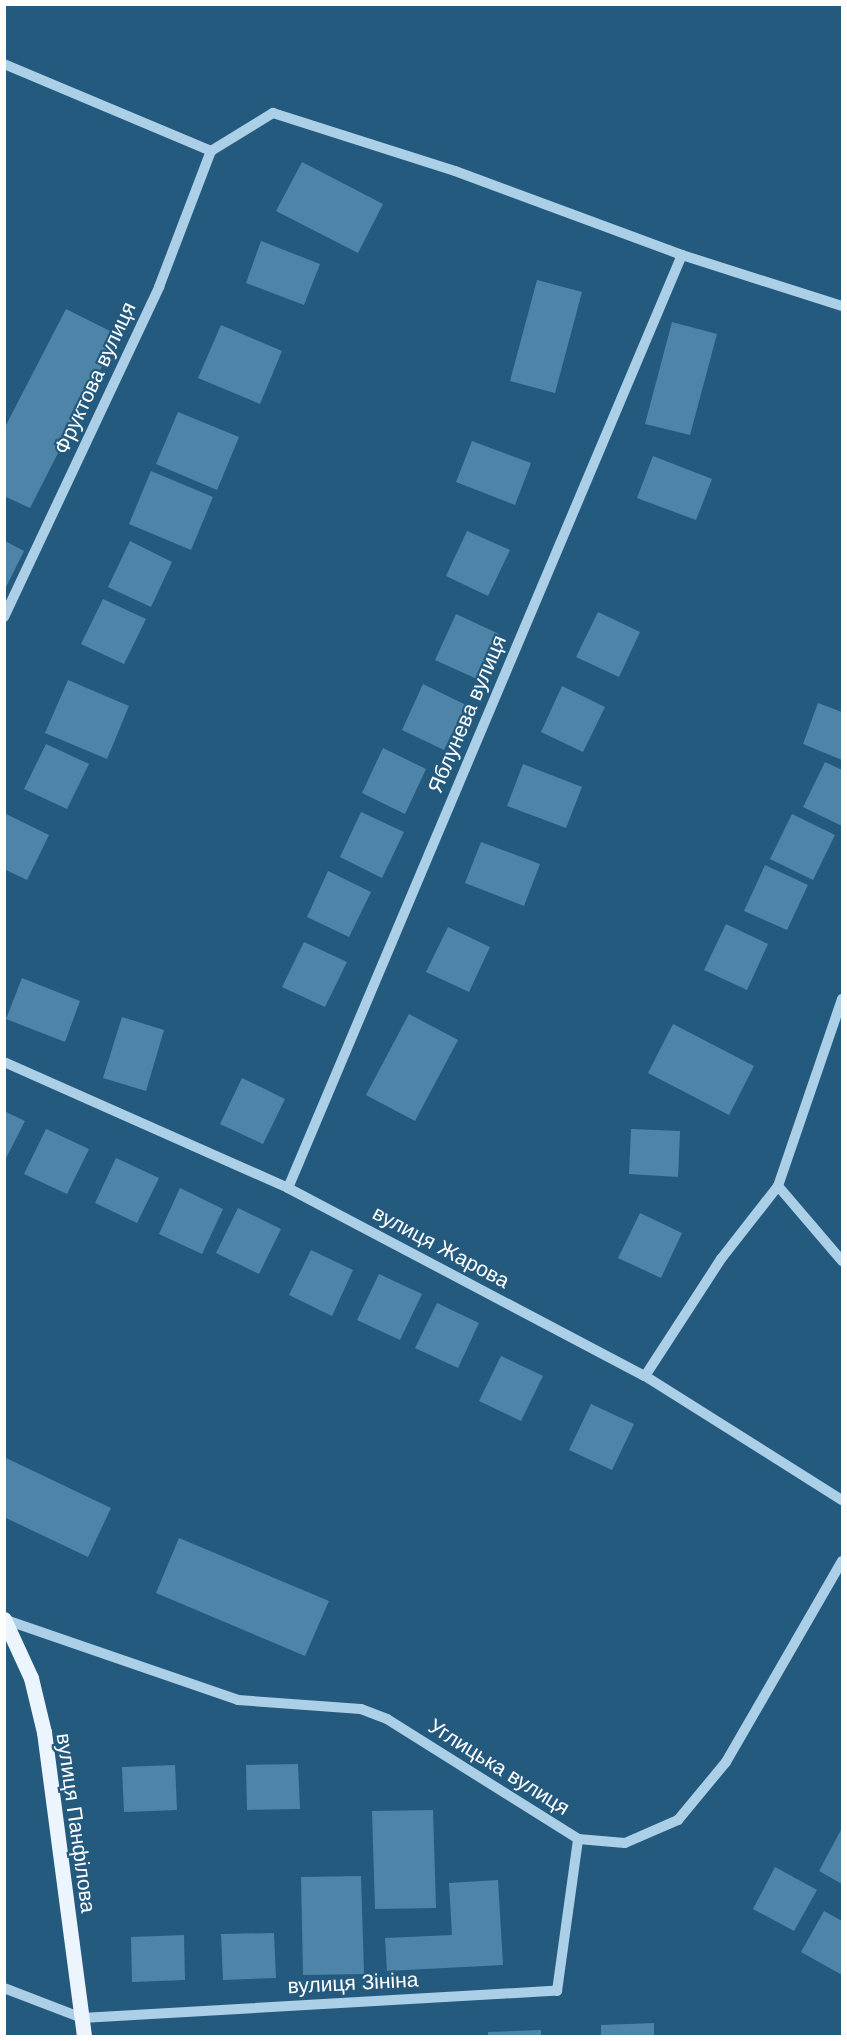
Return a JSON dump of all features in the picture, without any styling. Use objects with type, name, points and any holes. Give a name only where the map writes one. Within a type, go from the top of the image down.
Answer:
[{"type":"main road","name":"вулиця Панфілова","points":[[5,1619],[31,1678],[44,1732],[84,2037]]},
{"type":"street","points":[[4,64],[211,151],[273,113],[455,171],[682,255],[843,306]]},
{"type":"street","name":"Фруктова вулиця","points":[[4,617],[159,287],[211,151]]},
{"type":"street","name":"Яблунева вулиця","points":[[288,1188],[682,255]]},
{"type":"street","points":[[645,1376],[721,1259],[778,1186],[843,999]]},
{"type":"street","name":"вулиця Жарова","points":[[4,1062],[288,1188],[645,1376],[843,1500]]},
{"type":"street","points":[[778,1186],[843,1261]]},
{"type":"street","name":"Углицька вулиця","points":[[5,1619],[238,1700],[349,1708],[387,1719],[578,1839],[625,1842],[678,1820],[726,1762],[843,1561]]},
{"type":"street","name":"вулиця Зініна","points":[[4,1988],[81,2018],[556,1991],[578,1839]]},
{"type":"building","points":[[302,162],[383,204],[358,253],[276,211]]},
{"type":"building","points":[[261,241],[320,264],[304,305],[246,283]]},
{"type":"building","points":[[537,280],[582,292],[555,393],[510,381]]},
{"type":"building","points":[[66,309],[118,335],[30,508],[4,496],[4,429]]},
{"type":"building","points":[[672,322],[717,334],[690,435],[645,424]]},
{"type":"building","points":[[221,325],[282,351],[260,404],[198,378]]},
{"type":"building","points":[[178,412],[239,437],[217,490],[156,464]]},
{"type":"building","points":[[472,441],[531,463],[515,505],[456,482]]},
{"type":"building","points":[[653,456],[712,479],[696,520],[637,498]]},
{"type":"building","points":[[151,471],[213,497],[191,550],[129,524]]},
{"type":"building","points":[[467,531],[510,550],[488,596],[446,576]]},
{"type":"building","points":[[5,541],[24,551],[5,589]]},
{"type":"building","points":[[130,541],[172,562],[151,607],[108,587]]},
{"type":"building","points":[[103,599],[146,619],[124,664],[81,644]]},
{"type":"building","points":[[598,612],[640,632],[619,677],[576,657]]},
{"type":"building","points":[[456,614],[499,634],[477,679],[435,660]]},
{"type":"building","points":[[68,680],[129,706],[107,759],[45,733]]},
{"type":"building","points":[[423,684],[466,705],[444,750],[402,730]]},
{"type":"building","points":[[562,686],[605,707],[583,752],[541,732]]},
{"type":"building","points":[[818,703],[842,712],[842,760],[803,744]]},
{"type":"building","points":[[46,744],[89,764],[67,809],[24,789]]},
{"type":"building","points":[[383,748],[426,769],[405,814],[362,793]]},
{"type":"building","points":[[825,762],[842,770],[842,826],[803,807]]},
{"type":"building","points":[[523,764],[582,787],[566,828],[507,806]]},
{"type":"building","points":[[361,812],[404,832],[382,878],[340,857]]},
{"type":"building","points":[[6,814],[49,835],[27,880],[4,869]]},
{"type":"building","points":[[792,814],[835,835],[813,880],[770,859]]},
{"type":"building","points":[[481,842],[540,864],[524,906],[465,883]]},
{"type":"building","points":[[765,865],[808,885],[787,930],[744,911]]},
{"type":"building","points":[[328,871],[371,892],[349,937],[307,917]]},
{"type":"building","points":[[726,924],[768,944],[747,990],[704,970]]},
{"type":"building","points":[[448,927],[490,947],[469,992],[426,972]]},
{"type":"building","points":[[304,942],[347,962],[325,1007],[282,987]]},
{"type":"building","points":[[22,978],[80,1001],[65,1042],[6,1019]]},
{"type":"building","points":[[409,1014],[458,1040],[415,1121],[366,1095]]},
{"type":"building","points":[[122,1017],[164,1030],[146,1091],[103,1078]]},
{"type":"building","points":[[673,1024],[754,1066],[729,1115],[648,1073]]},
{"type":"building","points":[[242,1078],[285,1099],[263,1144],[220,1124]]},
{"type":"building","points":[[4,1111],[25,1121],[4,1162]]},
{"type":"building","points":[[46,1129],[89,1149],[67,1194],[24,1174]]},
{"type":"building","points":[[631,1129],[680,1131],[678,1177],[629,1174]]},
{"type":"building","points":[[116,1158],[159,1178],[137,1223],[95,1203]]},
{"type":"building","points":[[180,1188],[223,1209],[202,1254],[159,1234]]},
{"type":"building","points":[[238,1208],[281,1229],[259,1274],[216,1253]]},
{"type":"building","points":[[640,1213],[682,1233],[661,1278],[618,1258]]},
{"type":"building","points":[[311,1250],[353,1270],[332,1316],[289,1295]]},
{"type":"building","points":[[379,1274],[422,1294],[400,1340],[357,1320]]},
{"type":"building","points":[[437,1303],[479,1323],[458,1368],[415,1348]]},
{"type":"building","points":[[501,1356],[543,1376],[521,1421],[479,1401]]},
{"type":"building","points":[[591,1404],[634,1424],[612,1470],[569,1450]]},
{"type":"building","points":[[4,1457],[111,1508],[88,1557],[4,1517]]},
{"type":"building","points":[[179,1538],[329,1601],[305,1656],[156,1593]]},
{"type":"building","points":[[298,1764],[300,1809],[247,1810],[246,1765]]},
{"type":"building","points":[[175,1765],[177,1810],[124,1812],[122,1767]]},
{"type":"building","points":[[433,1810],[436,1908],[375,1909],[372,1811]]},
{"type":"building","points":[[842,1828],[842,1884],[819,1871]]},
{"type":"building","points":[[775,1867],[817,1890],[794,1931],[753,1909]]},
{"type":"building","points":[[361,1876],[364,1974],[303,1975],[301,1877]]},
{"type":"building","points":[[498,1880],[503,1965],[387,1971],[385,1938],[452,1935],[449,1883]]},
{"type":"building","points":[[824,1911],[842,1921],[842,1975],[801,1952]]},
{"type":"building","points":[[274,1933],[276,1978],[223,1980],[221,1934]]},
{"type":"building","points":[[184,1935],[185,1980],[132,1982],[131,1937]]},
{"type":"building","points":[[654,2023],[654,2036],[601,2036],[601,2025]]},
{"type":"building","points":[[541,2030],[541,2036],[488,2036],[488,2032]]}]
